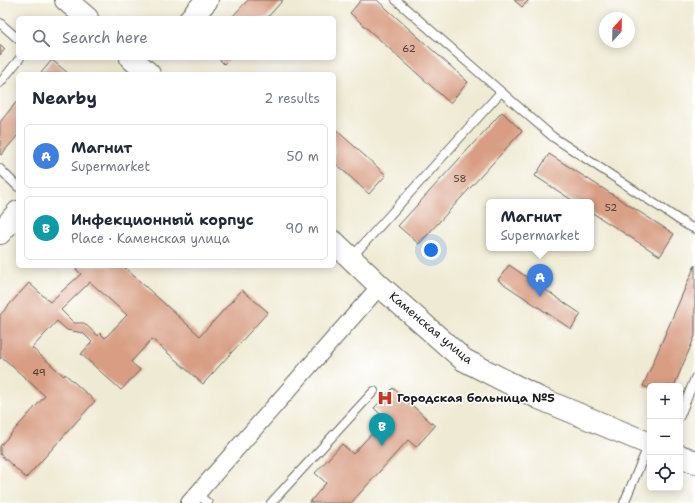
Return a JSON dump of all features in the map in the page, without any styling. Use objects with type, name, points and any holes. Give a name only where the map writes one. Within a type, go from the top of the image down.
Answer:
[{"type":"street","points":[[66,0],[84,16]]},
{"type":"street","points":[[193,16],[207,0]]},
{"type":"street","points":[[0,233],[16,214]]},
{"type":"street","name":"Каменская улица","points":[[336,244],[380,286],[464,360],[539,398],[647,443]]},
{"type":"street","points":[[198,500],[380,286]]},
{"type":"street","points":[[683,457],[695,462]]},
{"type":"lane","points":[[396,0],[553,137],[695,229]]},
{"type":"lane","points":[[0,23],[16,37]]},
{"type":"lane","points":[[0,83],[18,60]]},
{"type":"lane","points":[[351,258],[501,92]]},
{"type":"lane","points":[[0,169],[16,185]]},
{"type":"lane","points":[[683,408],[695,378]]},
{"type":"lane","points":[[271,503],[374,391]]},
{"type":"lane","points":[[624,503],[647,451]]},
{"type":"building","points":[[248,0],[283,0],[269,16],[233,16]]},
{"type":"building","points":[[361,0],[377,0],[468,82],[450,103],[350,13]]},
{"type":"building","points":[[514,0],[529,0],[522,7]]},
{"type":"building","points":[[0,44],[5,49],[0,55]]},
{"type":"building","points":[[52,60],[67,72],[42,72]]},
{"type":"building","points":[[220,60],[228,60],[224,64]]},
{"type":"building","points":[[16,102],[16,137],[1,155],[0,154],[0,122]]},
{"type":"building","points":[[502,112],[522,131],[419,244],[398,226]]},
{"type":"building","points":[[336,130],[386,175],[369,194],[336,164]]},
{"type":"building","points":[[549,154],[674,234],[660,256],[594,214],[594,199],[570,199],[535,176]]},
{"type":"building","points":[[509,265],[581,314],[571,329],[498,280]]},
{"type":"building","points":[[695,265],[695,336],[675,383],[647,383],[647,388],[643,386]]},
{"type":"building","points":[[77,268],[125,268],[200,336],[242,290],[268,312],[203,384],[152,339],[131,362],[140,370],[121,390],[81,354],[92,342],[83,333],[67,330],[57,321],[32,348],[64,376],[65,374],[95,401],[26,478],[0,454],[0,446],[45,396],[2,357],[0,359],[0,315],[29,283],[50,302],[81,274]],"holes":[[[90,282],[127,315],[105,338],[100,333],[98,336],[84,323],[74,323],[61,310]]]},
{"type":"building","points":[[393,388],[435,426],[416,447],[408,440],[351,503],[309,503],[326,483],[315,473],[342,444],[353,454],[385,419],[374,408]]},
{"type":"place","name":"Магнит","points":[[540,297]]},
{"type":"place","name":"Городская больница №5","points":[[385,398]]},
{"type":"place","name":"Инфекционный корпус","points":[[382,446]]}]
